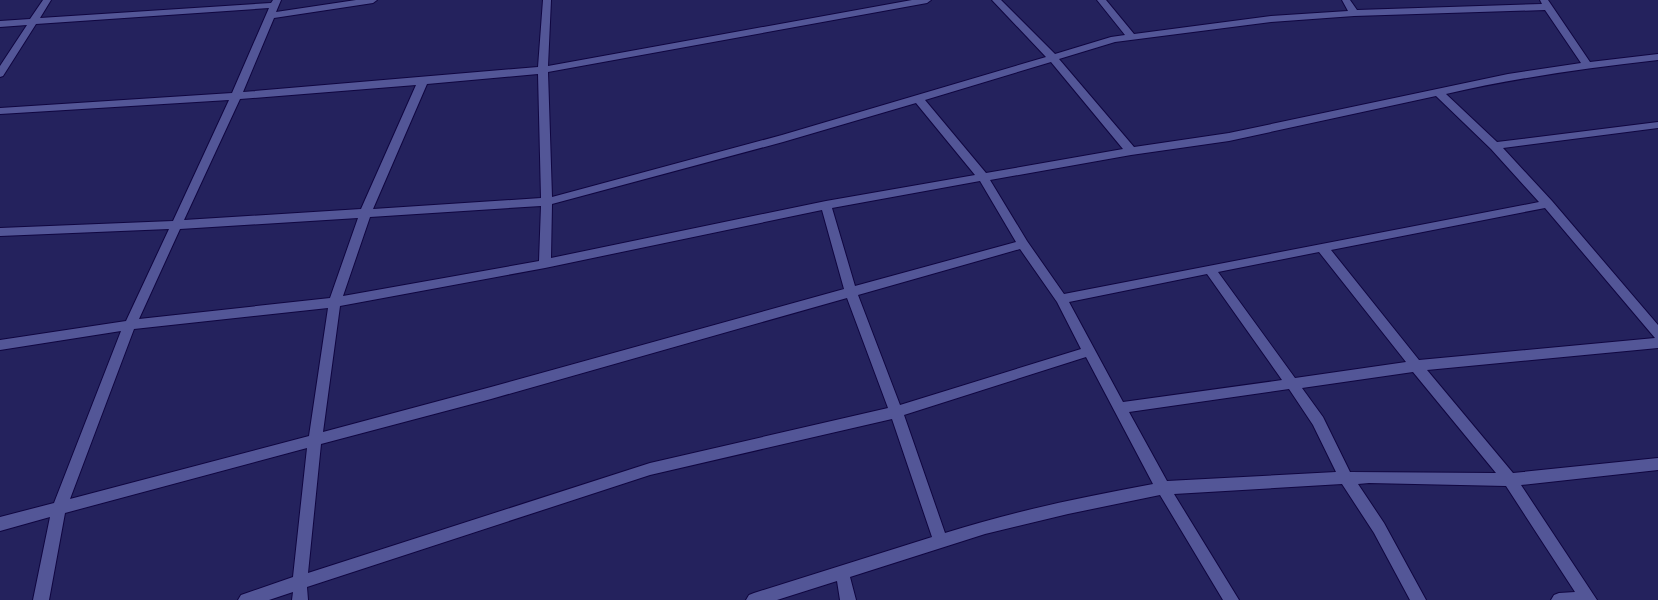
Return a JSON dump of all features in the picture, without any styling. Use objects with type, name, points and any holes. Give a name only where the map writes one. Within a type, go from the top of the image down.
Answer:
[{"type":"street","points":[[0,74],[47,0]]},
{"type":"street","points":[[0,24],[373,0]]},
{"type":"street","points":[[545,264],[547,202],[543,70],[547,0]]},
{"type":"street","points":[[0,111],[423,82],[543,70],[927,0]]},
{"type":"street","points":[[996,0],[1053,58],[1131,151]]},
{"type":"street","points":[[1101,0],[1131,36]]},
{"type":"street","points":[[1346,0],[1354,13]]},
{"type":"street","points":[[0,232],[365,214],[547,202],[714,157],[918,99],[1114,39],[1271,19],[1354,13],[1545,4],[1587,65]]},
{"type":"street","points":[[41,600],[59,509],[130,325],[236,96],[274,7]]},
{"type":"street","points":[[0,345],[130,325],[335,302],[545,264],[826,205],[1131,151],[1229,137],[1508,77],[1587,65],[1658,57]]},
{"type":"street","points":[[300,600],[300,583],[315,439],[335,302],[365,214],[423,82]]},
{"type":"street","points":[[1438,92],[1494,146],[1548,204],[1658,334]]},
{"type":"street","points":[[918,99],[983,177],[1023,244],[1061,299],[1163,488],[1231,600]]},
{"type":"street","points":[[1494,146],[1658,125]]},
{"type":"street","points":[[1061,299],[1548,204]]},
{"type":"street","points":[[826,205],[851,292],[896,412],[941,541]]},
{"type":"street","points":[[0,524],[491,393],[1023,244]]},
{"type":"street","points":[[1322,247],[1416,366],[1510,480],[1588,600]]},
{"type":"street","points":[[1210,270],[1318,421],[1346,478],[1379,528],[1418,600]]},
{"type":"street","points":[[1120,408],[1416,366],[1658,343]]},
{"type":"street","points":[[246,600],[650,469],[896,412],[1090,351]]},
{"type":"street","points":[[754,600],[984,527],[1068,507],[1163,488],[1250,482],[1369,477],[1510,480],[1658,464]]},
{"type":"street","points":[[842,572],[848,600]]},
{"type":"street","points":[[1559,600],[1588,600]]}]
